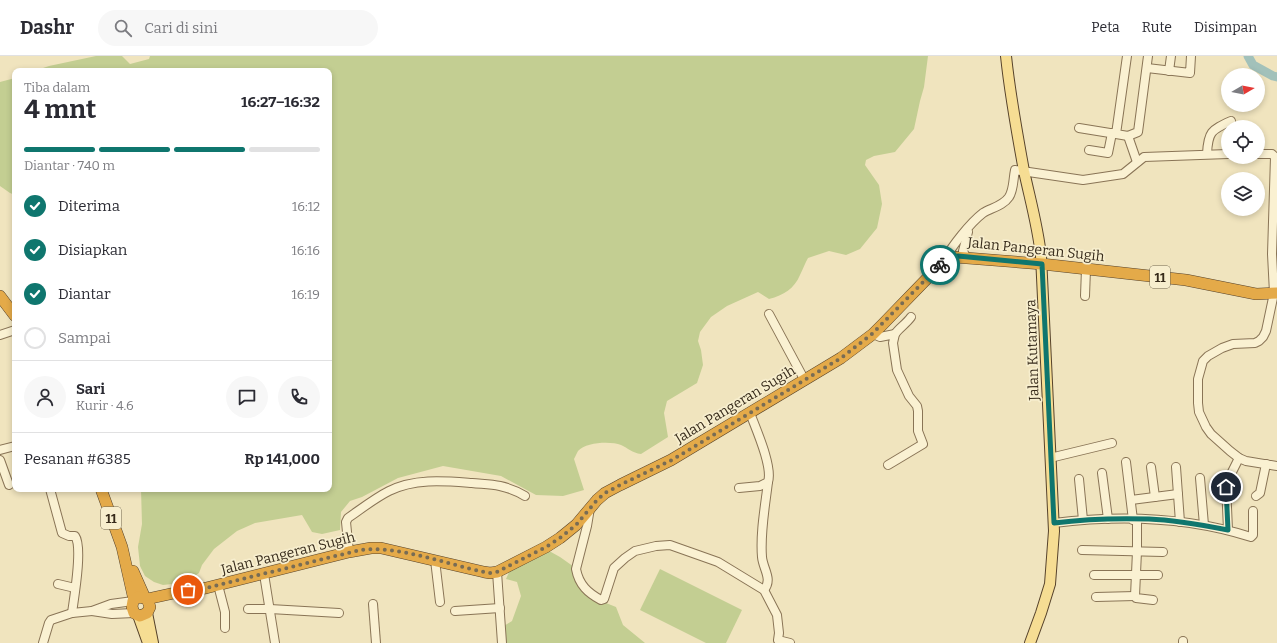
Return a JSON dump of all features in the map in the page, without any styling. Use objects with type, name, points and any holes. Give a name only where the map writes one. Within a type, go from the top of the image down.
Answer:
[{"type":"highway","name":"Jalan Pangeran Sugih","points":[[141,606],[196,593],[206,588],[360,550],[381,548],[484,572],[497,572],[546,547],[560,538],[576,525],[590,507],[605,493],[672,460],[841,358],[872,334],[944,261],[954,257],[1042,264],[1186,280],[1256,294],[1276,293]]},
{"type":"highway","name":"11","points":[[102,492],[122,547],[127,556],[141,606]]},
{"type":"main road","name":"Jalan Kutamaya","points":[[1006,56],[1009,83],[1024,171],[1037,229],[1042,264],[1054,523],[1050,584],[1030,643]]},
{"type":"main road","points":[[141,606],[148,643]]},
{"type":"main road","points":[[141,606],[153,643]]},
{"type":"street","points":[[1089,150],[1108,153],[1114,134],[1127,56]]},
{"type":"street","points":[[1079,128],[1128,136],[1138,132],[1148,56]]},
{"type":"street","points":[[1169,71],[1171,56]]},
{"type":"street","points":[[1147,68],[1190,73],[1191,56]]},
{"type":"street","points":[[1207,154],[1208,140],[1213,131],[1221,126]]},
{"type":"street","points":[[1128,136],[1137,162]]},
{"type":"street","points":[[944,261],[950,250],[976,219],[984,212],[1004,202],[1009,196],[1014,184],[1015,170],[1083,180],[1123,174],[1144,157],[1221,154]]},
{"type":"street","points":[[1265,154],[1272,154],[1275,157],[1272,254],[1276,293],[1266,331],[1263,338],[1259,342],[1233,344],[1214,352],[1203,361],[1198,379],[1198,403],[1199,412],[1206,427],[1218,441],[1239,458],[1277,466]]},
{"type":"street","points":[[966,257],[963,253],[965,238],[969,227]]},
{"type":"street","points":[[1086,269],[1086,296]]},
{"type":"street","points":[[769,314],[804,379]]},
{"type":"street","points":[[888,465],[923,444],[918,431],[918,411],[897,370],[893,343],[895,334],[906,324],[910,317]]},
{"type":"street","points":[[0,335],[12,331]]},
{"type":"street","points":[[872,334],[880,337],[895,334]]},
{"type":"street","points":[[750,413],[768,465],[769,477],[761,539],[762,559],[768,579],[764,590]]},
{"type":"street","points":[[1050,458],[1112,443]]},
{"type":"street","points":[[0,450],[12,447]]},
{"type":"street","points":[[1228,530],[1226,484],[1239,458]]},
{"type":"street","points":[[0,460],[9,485]]},
{"type":"street","points":[[1126,462],[1135,519],[1137,551],[1135,596]]},
{"type":"street","points":[[1256,496],[1260,493],[1266,464]]},
{"type":"street","points":[[1151,467],[1155,497]]},
{"type":"street","points":[[1176,467],[1180,522]]},
{"type":"street","points":[[1102,473],[1108,519]]},
{"type":"street","points":[[1200,478],[1204,525]]},
{"type":"street","points":[[1079,479],[1083,520]]},
{"type":"street","points":[[349,552],[346,522],[348,518],[389,491],[405,485],[426,481],[485,484],[515,490],[525,496]]},
{"type":"street","points":[[739,488],[760,486],[768,482]]},
{"type":"street","points":[[51,492],[62,533],[69,536],[75,536],[77,538],[78,559],[72,613]]},
{"type":"street","points":[[1131,500],[1178,494]]},
{"type":"street","points":[[590,507],[587,526],[576,569],[578,577],[591,595],[601,600],[604,598],[614,568],[635,550],[670,545],[718,562],[764,590],[777,615],[779,634],[778,640],[790,643]]},
{"type":"street","points":[[1054,523],[1083,520],[1149,519],[1204,525],[1251,537],[1253,536],[1253,511]]},
{"type":"street","points":[[1082,550],[1163,552]]},
{"type":"street","points":[[435,560],[440,602]]},
{"type":"street","points":[[497,572],[502,643]]},
{"type":"street","points":[[264,574],[275,643]]},
{"type":"street","points":[[1094,575],[1158,575]]},
{"type":"street","points":[[58,584],[75,588]]},
{"type":"street","points":[[218,585],[225,612],[225,628]]},
{"type":"street","points":[[1096,597],[1135,596],[1136,598],[1153,600]]},
{"type":"street","points":[[92,611],[111,604],[141,606]]},
{"type":"street","points":[[373,604],[376,643]]},
{"type":"street","points":[[43,643],[51,620],[72,613],[92,611],[112,614],[141,606]]},
{"type":"street","points":[[455,611],[500,608]]},
{"type":"street","points":[[248,609],[339,613]]},
{"type":"green space","points":[[96,56],[122,56],[130,64],[149,59],[150,56],[928,56],[924,87],[914,129],[895,152],[874,156],[866,160],[865,165],[879,185],[882,204],[877,228],[860,249],[846,255],[829,251],[808,258],[798,280],[792,288],[779,296],[769,299],[758,292],[727,306],[711,317],[700,332],[698,341],[703,365],[697,383],[667,401],[664,413],[668,437],[641,454],[633,452],[621,445],[611,443],[592,444],[582,448],[578,451],[574,459],[584,490],[563,496],[536,495],[501,476],[443,466],[398,478],[362,497],[350,501],[341,512],[340,530],[322,534],[312,532],[302,515],[255,523],[237,531],[214,549],[202,565],[199,573],[190,579],[163,585],[154,582],[145,576],[140,566],[138,547],[142,524],[141,492],[332,492],[332,68],[43,68]]},
{"type":"green space","points":[[12,79],[12,194],[0,186],[0,82]]},
{"type":"green space","points":[[542,547],[577,569],[588,591],[601,601],[616,607],[623,625],[645,643],[502,643],[502,627],[512,621],[521,596],[517,582],[506,579],[514,561]]},
{"type":"green space","points":[[660,569],[742,610],[726,643],[706,643],[640,610]]},
{"type":"waterway","points":[[1248,56],[1253,65],[1277,77]]},
{"type":"way so far","points":[[188,590],[206,588],[371,548],[381,548],[405,553],[484,572],[497,572],[546,547],[560,538],[576,525],[590,507],[605,493],[672,460],[841,358],[883,324],[940,265]]},
{"type":"route","points":[[940,265],[944,261],[958,256],[1042,264],[1054,523],[1083,520],[1149,519],[1212,526],[1228,530],[1226,487]]}]
